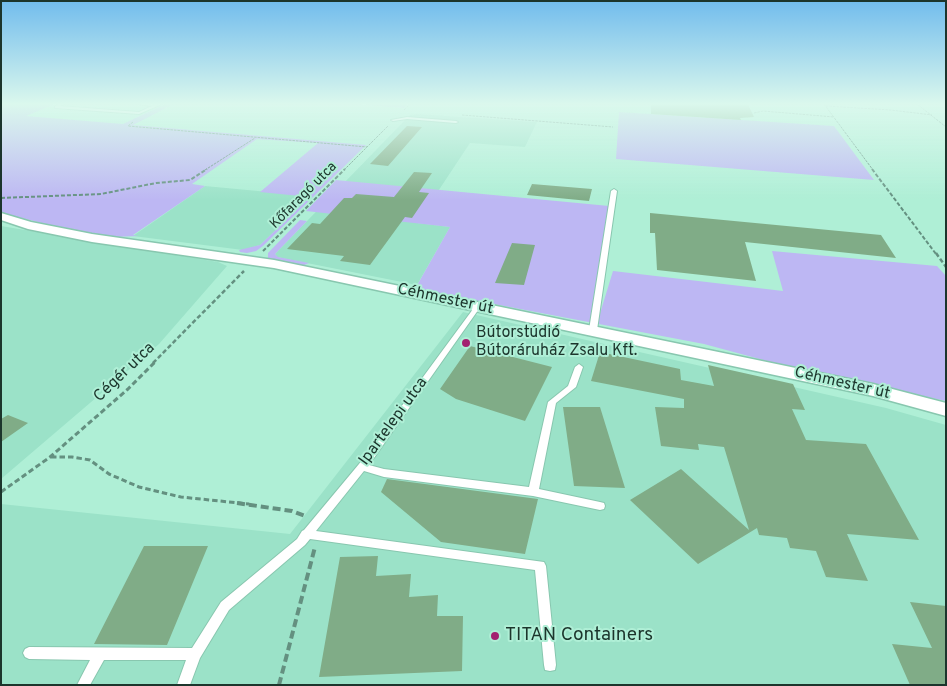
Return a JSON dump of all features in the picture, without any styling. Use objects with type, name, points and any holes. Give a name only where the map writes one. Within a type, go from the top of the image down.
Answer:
[{"type":"street","name":"Céhmester út","points":[[1,216],[28,225],[92,238],[254,260],[873,390],[946,410]]},
{"type":"lane","points":[[593,330],[614,191]]},
{"type":"lane","name":"Ipartelepi utca","points":[[183,685],[195,654],[225,606],[301,542],[312,535],[316,522],[362,467],[478,306]]},
{"type":"lane","points":[[533,492],[552,402],[572,387],[579,367]]},
{"type":"lane","points":[[362,467],[384,473],[533,492],[600,506]]},
{"type":"lane","points":[[312,535],[540,566],[550,665]]},
{"type":"lane","points":[[29,653],[195,654]]},
{"type":"lane","points":[[83,685],[100,653]]},
{"type":"path","points":[[235,136],[367,147]]},
{"type":"path","name":"Kőfaragó utca","points":[[254,260],[378,136]]},
{"type":"path","points":[[848,136],[946,267]]},
{"type":"path","points":[[1,198],[101,194],[156,183],[190,180],[256,138]]},
{"type":"path","name":"Cégér utca","points":[[1,492],[50,457],[128,388],[254,260]]},
{"type":"path","points":[[50,457],[72,457],[90,460],[109,474],[139,487],[181,498],[266,506],[292,511],[316,522]]},
{"type":"path","points":[[279,685],[312,535]]},
{"type":"shaded area","points":[[1,136],[261,136],[366,145],[256,251],[247,253],[240,252],[239,250],[260,245],[310,197],[260,192],[318,143],[257,139],[192,184],[205,186],[133,235],[138,236],[113,237],[79,232],[1,213]]},
{"type":"shaded area","points":[[390,136],[530,136],[525,147],[470,143],[417,223],[450,227],[417,285],[277,257],[275,254]]},
{"type":"shaded area","points":[[617,136],[841,136],[874,180],[616,159]]},
{"type":"shaded area","points":[[336,180],[609,206],[598,320],[613,271],[783,291],[772,251],[937,266],[946,276],[946,401],[793,368],[704,344],[415,289],[450,227],[306,211]]},
{"type":"shaded area","points":[[205,186],[311,196],[260,245],[243,250],[133,236]]},
{"type":"shaded area","points":[[300,220],[307,221],[275,254],[278,257],[309,263],[302,266],[268,258],[268,253]]},
{"type":"shaded area","points":[[1,226],[218,262],[227,266],[159,344],[1,479]]},
{"type":"shaded area","points":[[463,312],[886,408],[946,425],[946,685],[1,685],[1,504],[290,534]]},
{"type":"building","points":[[397,136],[414,136],[388,166],[370,164]]},
{"type":"building","points":[[414,172],[432,173],[419,192],[429,193],[412,218],[405,217],[370,265],[340,261],[344,256],[287,249],[312,223],[320,224],[344,198],[352,198],[356,194],[394,197]]},
{"type":"building","points":[[532,184],[592,189],[589,201],[527,195]]},
{"type":"building","points":[[650,213],[881,235],[896,258],[745,242],[756,281],[657,270],[655,233],[650,233]]},
{"type":"building","points":[[512,243],[535,245],[524,285],[495,283]]},
{"type":"building","points":[[470,346],[552,367],[525,421],[456,399],[440,389]]},
{"type":"building","points":[[600,352],[680,369],[681,380],[714,386],[708,365],[793,384],[805,410],[792,409],[806,440],[866,444],[919,540],[847,534],[868,581],[826,577],[816,551],[790,548],[787,538],[759,535],[757,528],[698,564],[630,500],[681,469],[749,530],[724,447],[698,444],[699,450],[661,446],[655,407],[684,408],[684,399],[591,381]]},
{"type":"building","points":[[563,407],[600,407],[625,488],[574,486]]},
{"type":"building","points":[[8,415],[28,423],[1,442],[1,419]]},
{"type":"building","points":[[387,479],[538,499],[525,554],[441,542],[381,492]]},
{"type":"building","points":[[144,546],[208,546],[167,645],[94,644]]},
{"type":"building","points":[[378,556],[376,576],[411,574],[409,597],[438,595],[437,616],[463,616],[462,671],[319,677],[340,557]]},
{"type":"building","points":[[910,602],[946,606],[946,685],[910,685],[892,644],[932,648]]},
{"type":"place","name":"Bútorstúdió Bútoráruház Zsalu Kft.","points":[[466,343]]},
{"type":"place","name":"TITAN Containers","points":[[495,636]]}]
